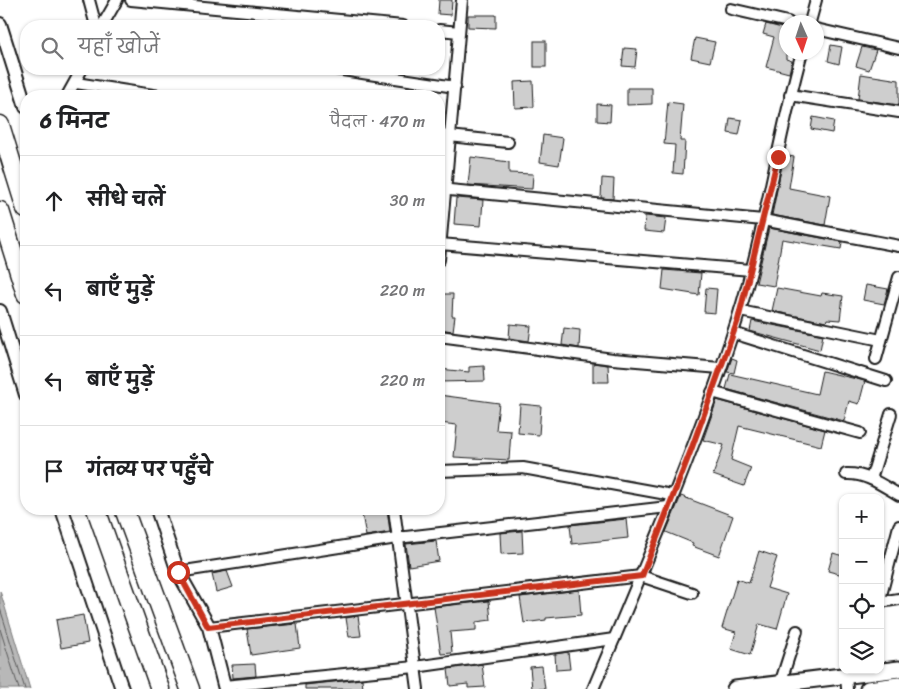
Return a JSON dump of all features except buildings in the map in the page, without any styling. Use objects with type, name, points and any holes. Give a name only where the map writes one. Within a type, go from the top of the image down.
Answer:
[{"type":"highway","points":[[0,125],[20,190]]},
{"type":"highway","points":[[0,211],[20,275]]},
{"type":"highway","points":[[98,515],[158,685]]},
{"type":"highway","points":[[126,515],[188,682]]},
{"type":"main road","points":[[735,689],[780,684],[847,682],[899,669]]},
{"type":"main road","points":[[868,689],[899,685]]},
{"type":"street","points":[[90,0],[95,20]]},
{"type":"street","points":[[105,20],[116,0]]},
{"type":"street","points":[[131,0],[340,20]]},
{"type":"street","points":[[445,172],[451,136],[462,0]]},
{"type":"street","points":[[812,15],[816,0]]},
{"type":"street","points":[[731,9],[779,20]]},
{"type":"street","points":[[0,24],[21,90]]},
{"type":"street","points":[[445,31],[459,32]]},
{"type":"street","points":[[824,31],[899,48]]},
{"type":"street","points":[[592,689],[642,576],[712,392],[740,310],[800,60]]},
{"type":"street","points":[[71,90],[79,75]]},
{"type":"street","points":[[376,75],[455,87]]},
{"type":"street","points":[[76,83],[121,90]]},
{"type":"street","points":[[790,95],[899,112]]},
{"type":"street","points":[[445,135],[508,142]]},
{"type":"street","points":[[445,190],[763,220],[899,246]]},
{"type":"street","points":[[445,244],[751,270]]},
{"type":"street","points":[[876,359],[899,277]]},
{"type":"street","points":[[740,310],[881,340]]},
{"type":"street","points":[[0,311],[20,376]]},
{"type":"street","points":[[732,333],[886,381]]},
{"type":"street","points":[[445,337],[613,359],[720,368]]},
{"type":"street","points":[[712,392],[860,433]]},
{"type":"street","points":[[872,479],[891,414]]},
{"type":"street","points":[[445,471],[523,468],[672,495]]},
{"type":"street","points":[[846,474],[855,474],[872,479],[899,495]]},
{"type":"street","points":[[178,572],[397,538],[668,506]]},
{"type":"street","points":[[64,515],[122,689]]},
{"type":"street","points":[[161,515],[178,572],[208,627],[225,687],[414,667],[614,639]]},
{"type":"street","points":[[395,515],[408,603],[418,689]]},
{"type":"street","points":[[884,584],[899,526]]},
{"type":"street","points":[[208,627],[642,576],[692,593]]},
{"type":"street","points":[[884,600],[899,600]]},
{"type":"street","points":[[780,684],[797,632]]},
{"type":"water","points":[[0,591],[30,689],[0,689]]},
{"type":"route","points":[[178,572],[208,627],[642,576],[691,450],[738,320],[778,157]]}]
